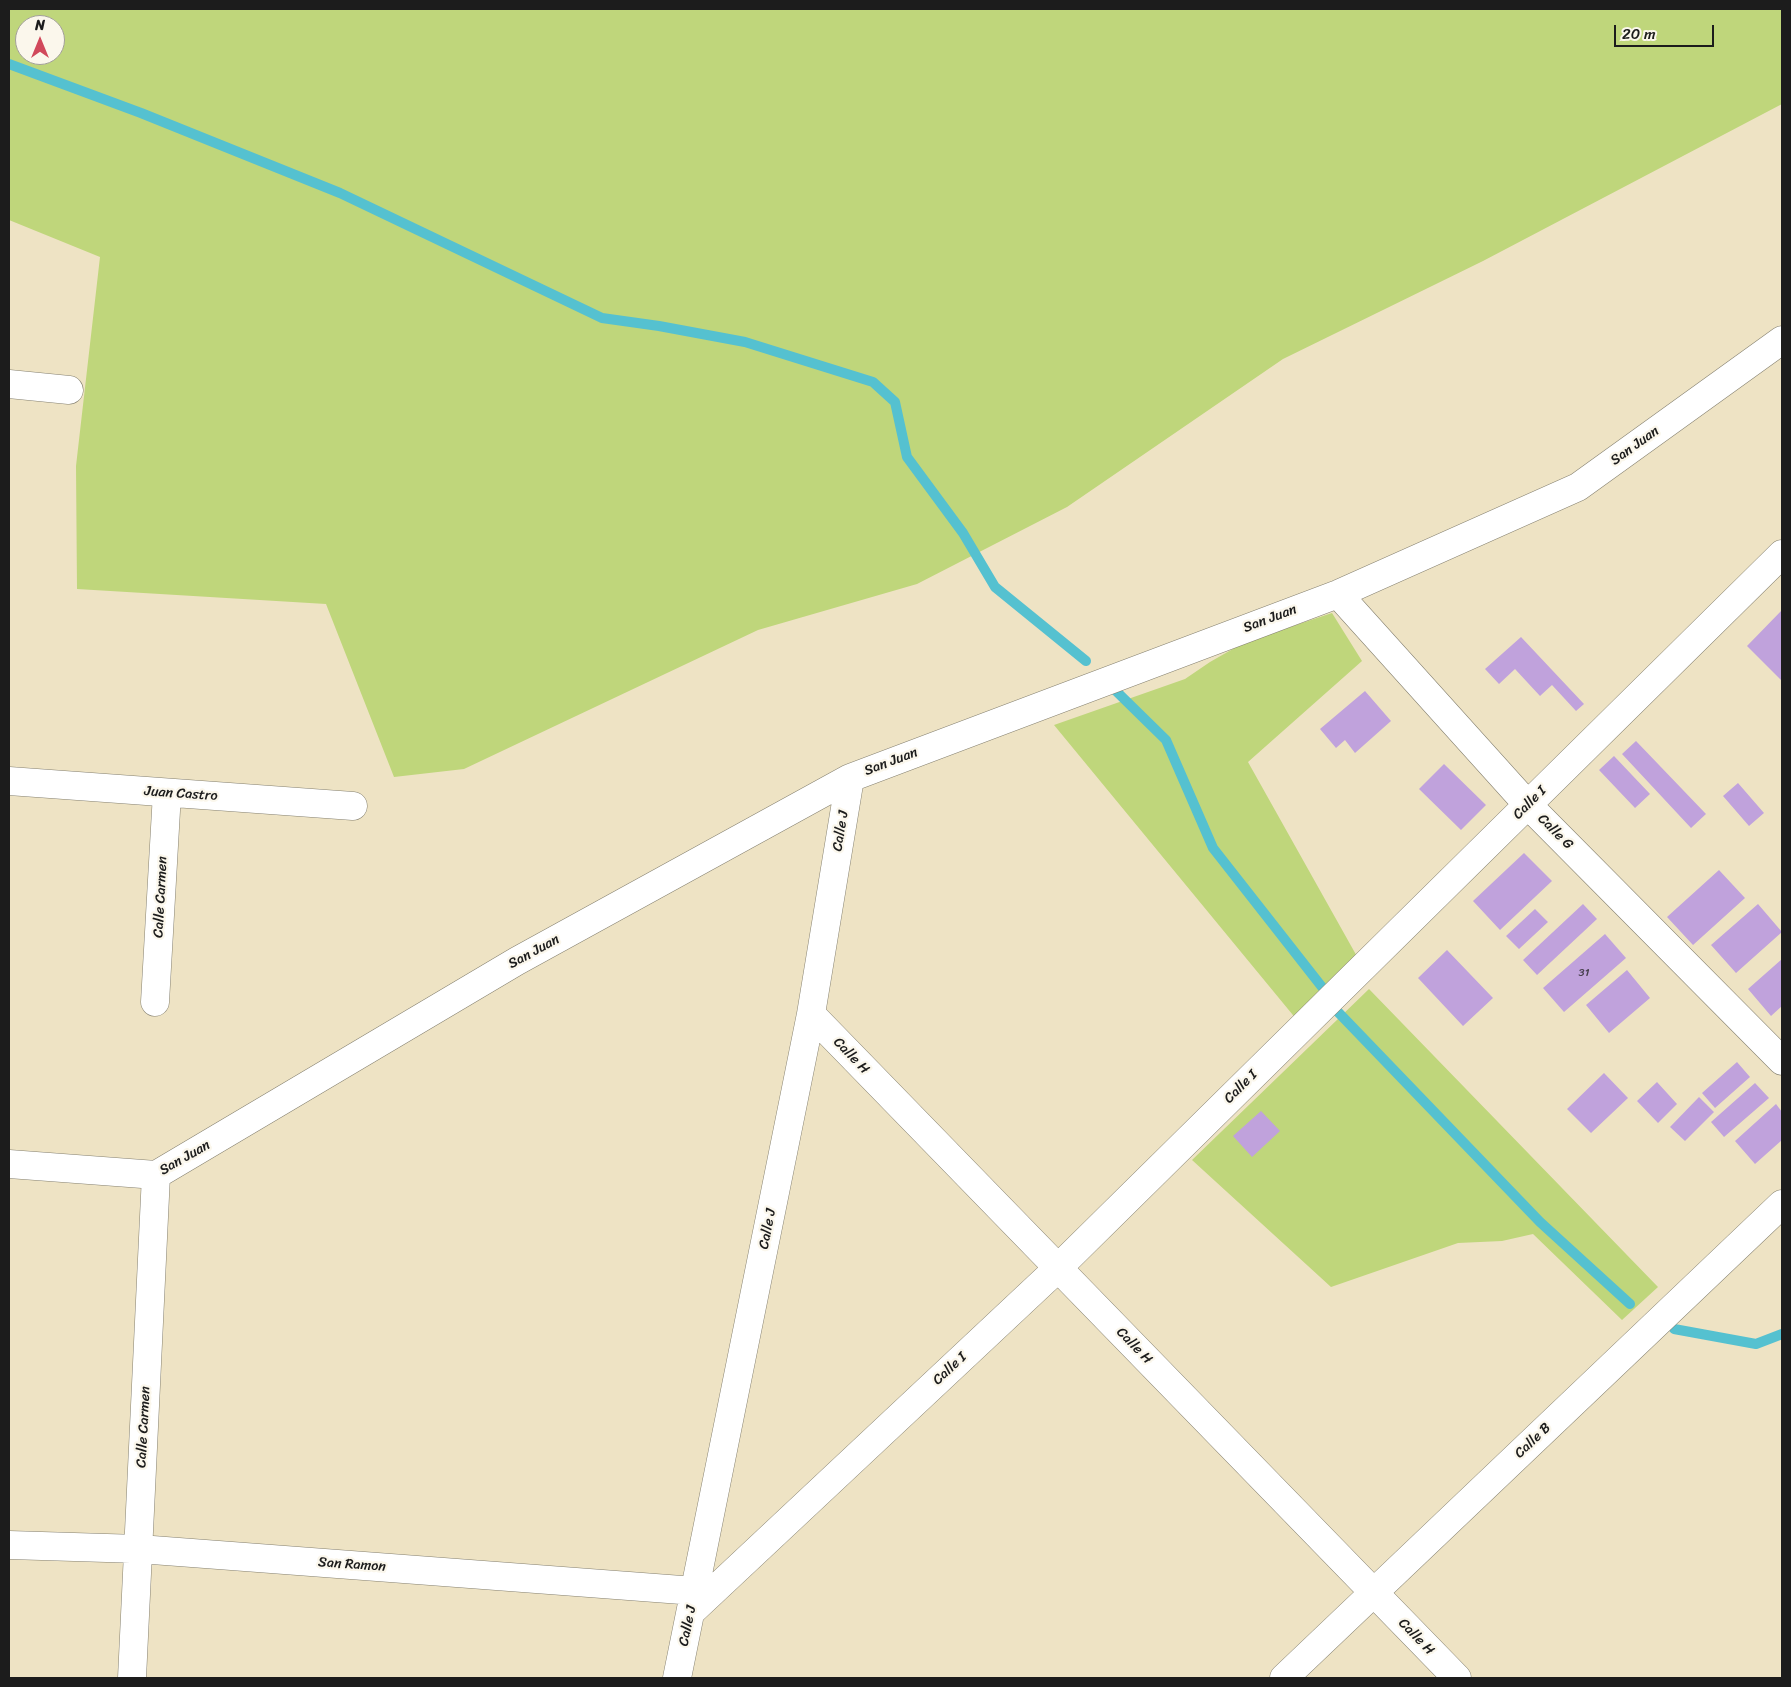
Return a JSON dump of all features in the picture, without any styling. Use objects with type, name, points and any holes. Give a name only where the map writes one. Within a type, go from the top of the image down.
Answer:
[{"type":"street","name":"San Juan","points":[[9,1164],[156,1175],[517,961],[850,778],[1338,594],[1578,487],[1782,340]]},
{"type":"street","points":[[9,384],[69,390]]},
{"type":"street","name":"Calle I","points":[[693,1601],[1058,1268],[1782,554]]},
{"type":"street","name":"Calle G","points":[[1338,594],[1528,805],[1782,1060]]},
{"type":"street","name":"Calle J","points":[[677,1678],[811,1014],[850,778]]},
{"type":"street","name":"Juan Castro","points":[[9,781],[353,806]]},
{"type":"street","name":"Calle Carmen","points":[[155,1002],[167,793]]},
{"type":"street","name":"Calle H","points":[[811,1014],[1457,1678]]},
{"type":"street","name":"Calle Carmen","points":[[132,1678],[156,1175]]},
{"type":"street","name":"Calle B","points":[[1284,1678],[1782,1204]]},
{"type":"street","name":"San Ramon","points":[[9,1545],[138,1549],[693,1601]]},
{"type":"green space","points":[[9,9],[1782,9],[1782,104],[1483,261],[1283,359],[1067,507],[917,584],[758,630],[464,769],[394,777],[326,604],[77,589],[76,466],[100,257],[9,220]]},
{"type":"green space","points":[[1332,613],[1362,661],[1248,762],[1359,960],[1297,1020],[1054,725],[1185,679],[1245,642]]},
{"type":"green space","points":[[1369,989],[1658,1287],[1622,1320],[1533,1234],[1502,1241],[1458,1243],[1331,1287],[1192,1160]]},
{"type":"building","points":[[1782,610],[1782,681],[1747,646]]},
{"type":"building","points":[[1521,637],[1584,704],[1576,711],[1552,685],[1540,696],[1515,669],[1499,684],[1485,669]]},
{"type":"building","points":[[1365,691],[1391,721],[1355,753],[1345,740],[1336,748],[1320,729]]},
{"type":"building","points":[[1636,741],[1706,814],[1691,828],[1622,754]]},
{"type":"building","points":[[1614,756],[1650,794],[1635,808],[1599,770]]},
{"type":"building","points":[[1444,764],[1486,805],[1461,830],[1419,789]]},
{"type":"building","points":[[1738,783],[1764,813],[1749,826],[1723,796]]},
{"type":"building","points":[[1524,853],[1552,881],[1500,930],[1473,901]]},
{"type":"building","points":[[1719,870],[1745,898],[1693,945],[1667,917]]},
{"type":"building","points":[[1583,904],[1597,919],[1537,975],[1523,960]]},
{"type":"building","points":[[1758,904],[1782,932],[1736,973],[1711,945]]},
{"type":"building","points":[[1535,909],[1548,922],[1519,949],[1506,936]]},
{"type":"building","points":[[1605,934],[1626,958],[1564,1012],[1543,988]]},
{"type":"building","points":[[1447,950],[1493,998],[1463,1026],[1418,978]]},
{"type":"building","points":[[1782,959],[1782,1006],[1771,1016],[1748,989]]},
{"type":"building","points":[[1627,970],[1650,998],[1609,1033],[1586,1005]]},
{"type":"building","points":[[1737,1062],[1750,1077],[1715,1108],[1702,1093]]},
{"type":"building","points":[[1604,1073],[1628,1098],[1591,1133],[1567,1109]]},
{"type":"building","points":[[1657,1082],[1677,1104],[1658,1123],[1637,1101]]},
{"type":"building","points":[[1755,1083],[1769,1098],[1724,1137],[1711,1122]]},
{"type":"building","points":[[1699,1097],[1714,1112],[1685,1141],[1670,1127]]},
{"type":"building","points":[[1776,1104],[1782,1112],[1782,1140],[1755,1164],[1735,1141]]},
{"type":"building","points":[[1261,1111],[1280,1131],[1252,1157],[1233,1136]]},
{"type":"waterway","points":[[9,64],[141,113],[340,193],[602,318],[659,326],[745,342],[873,382],[895,402],[907,457],[963,533],[995,587],[1086,661]]},
{"type":"waterway","points":[[1116,691],[1166,740],[1213,848],[1322,987]]},
{"type":"waterway","points":[[1337,1011],[1540,1222],[1630,1304]]},
{"type":"waterway","points":[[1674,1329],[1756,1344],[1782,1334]]}]
